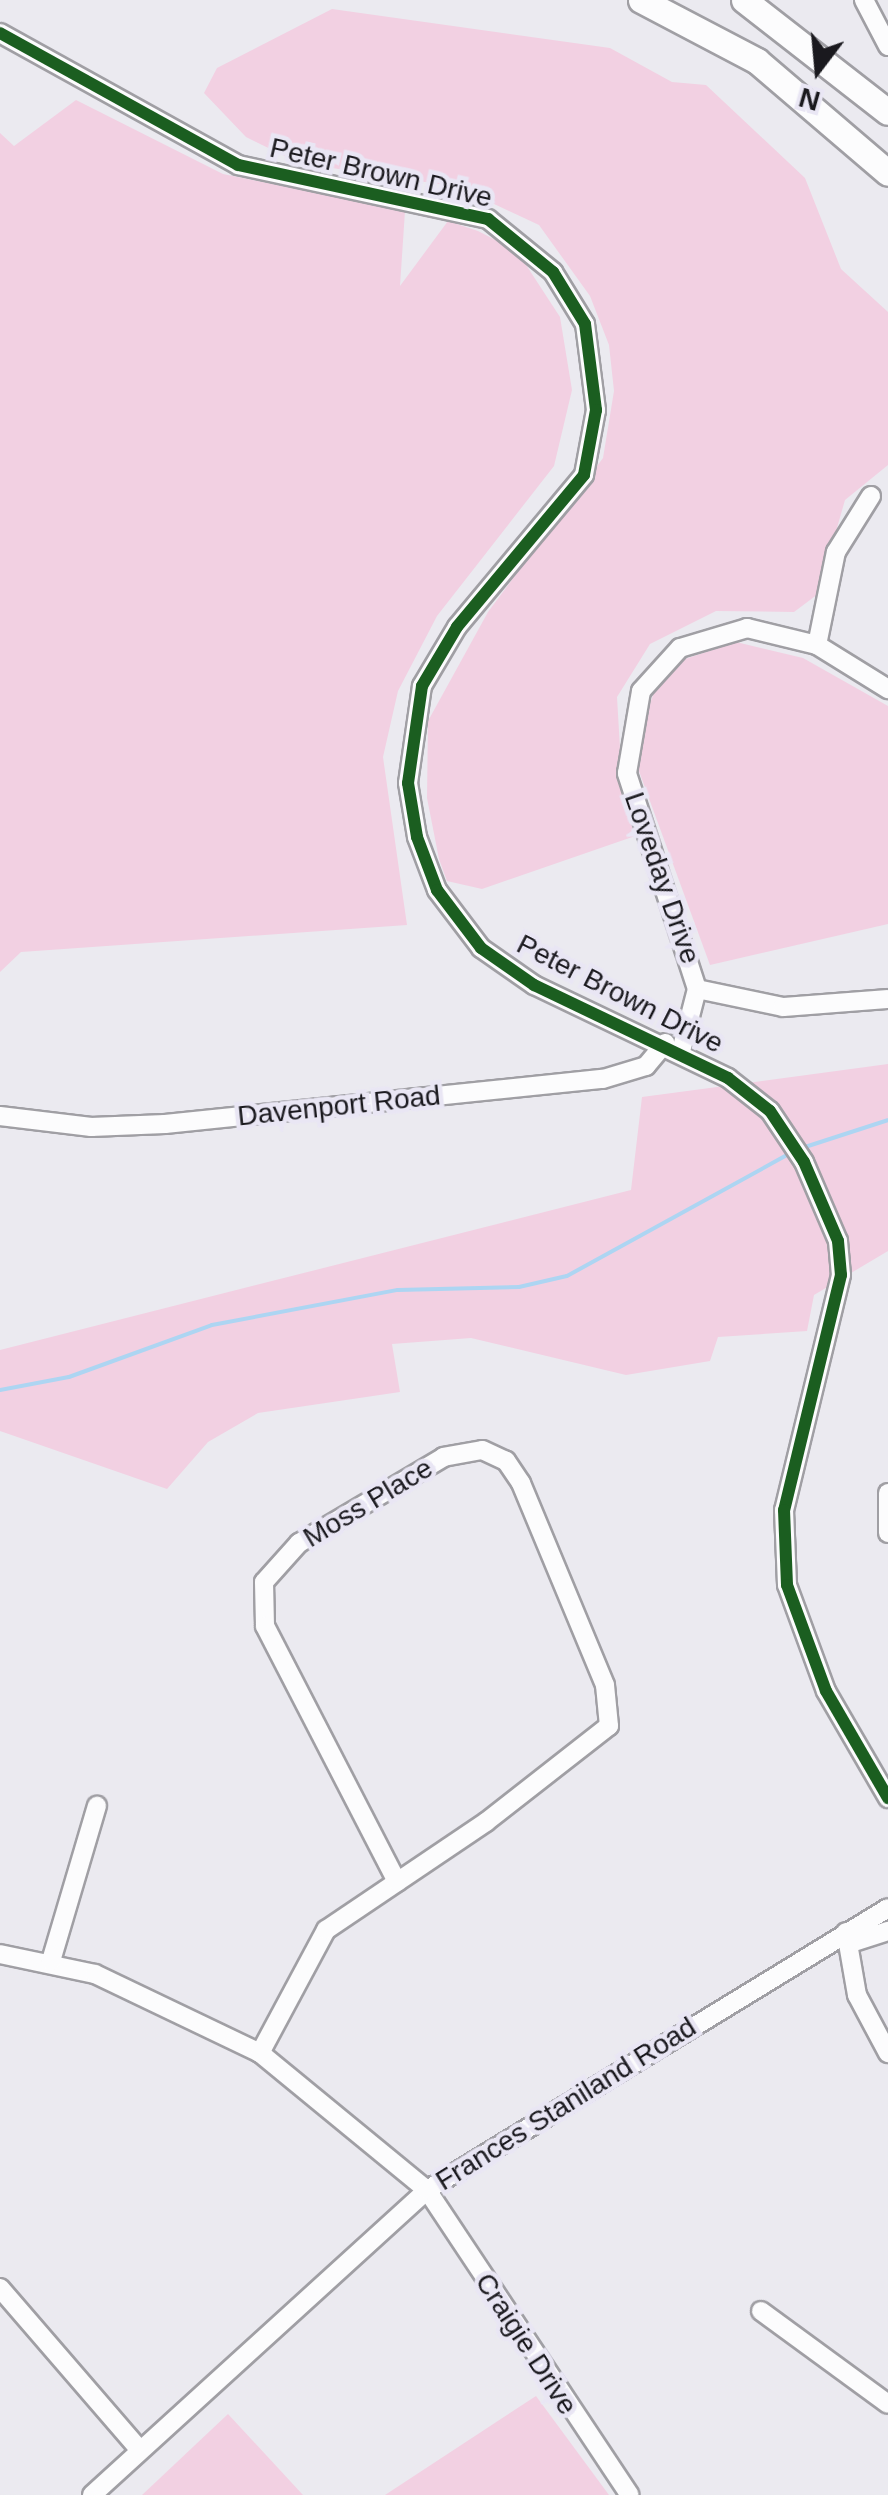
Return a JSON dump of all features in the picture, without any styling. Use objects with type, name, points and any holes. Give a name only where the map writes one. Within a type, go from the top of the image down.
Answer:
[{"type":"highway","points":[[641,0],[750,50],[888,173]]},
{"type":"highway","points":[[680,0],[888,158]]},
{"type":"highway","points":[[744,0],[790,30],[888,112]]},
{"type":"street","points":[[864,0],[888,46]]},
{"type":"street","name":"Peter Brown Drive","points":[[0,34],[238,165],[488,219],[532,250],[568,294],[594,356],[594,440],[584,475],[436,658],[412,715],[408,783],[437,890],[481,948],[534,985],[673,1047],[770,1111],[804,1162],[838,1241],[840,1275],[784,1510],[787,1585],[826,1691],[883,1777],[888,1798]]},
{"type":"street","points":[[818,645],[836,552],[871,496]]},
{"type":"street","name":"Loveday Drive","points":[[673,1047],[697,989],[627,773],[631,714],[653,672],[701,636],[747,628],[818,645],[888,689]]},
{"type":"street","points":[[697,989],[784,1007],[888,999]]},
{"type":"street","name":"Davenport Road","points":[[0,1116],[91,1128],[165,1124],[603,1079],[646,1066],[673,1047]]},
{"type":"street","name":"Moss Place","points":[[260,2053],[310,1949],[397,1882],[600,1740],[611,1718],[521,1484],[506,1461],[482,1450],[444,1457],[299,1543],[264,1582],[260,1612],[272,1642],[397,1882]]},
{"type":"street","points":[[888,1493],[888,1533]]},
{"type":"street","points":[[51,1961],[97,1806]]},
{"type":"street","name":"Frances Staniland Road","points":[[92,2495],[427,2190],[850,1937],[888,1908]]},
{"type":"street","points":[[888,1931],[850,1937],[853,1971],[888,2053]]},
{"type":"street","name":"Craigie Drive","points":[[0,1954],[51,1961],[168,2003],[260,2053],[427,2190],[630,2495]]},
{"type":"street","points":[[0,2288],[140,2450]]},
{"type":"street","points":[[760,2311],[888,2404]]},
{"type":"shaded area","points":[[332,9],[610,48],[672,82],[706,85],[805,178],[841,269],[888,312],[888,465],[845,500],[818,594],[794,612],[716,611],[650,644],[617,697],[622,782],[641,834],[482,889],[447,881],[439,859],[427,798],[428,721],[488,612],[603,458],[614,391],[609,345],[590,296],[539,225],[458,187],[299,163],[246,137],[204,93],[217,68]]},
{"type":"shaded area","points":[[76,100],[223,174],[405,211],[400,286],[448,221],[478,231],[517,251],[560,317],[572,390],[554,466],[437,616],[398,691],[383,757],[407,925],[21,952],[0,972],[0,133],[14,146]]},
{"type":"shaded area","points":[[736,642],[803,658],[888,706],[888,924],[710,965],[632,752],[655,690],[685,659]]},
{"type":"shaded area","points":[[888,1064],[888,1251],[814,1295],[807,1331],[718,1337],[710,1361],[626,1375],[471,1338],[392,1344],[400,1392],[258,1413],[208,1442],[167,1489],[0,1431],[0,1350],[631,1190],[642,1097]]},
{"type":"shaded area","points":[[536,2396],[609,2495],[385,2495]]},
{"type":"shaded area","points":[[228,2414],[303,2495],[142,2495]]},
{"type":"waterway","points":[[802,1148],[888,1120]]},
{"type":"waterway","points":[[0,1390],[69,1377],[212,1325],[398,1290],[519,1287],[567,1276],[789,1154]]},
{"type":"cycle path","points":[[0,33],[238,165],[488,219],[553,272],[585,324],[596,410],[584,475],[457,627],[422,686],[408,783],[417,837],[437,890],[481,948],[534,985],[728,1078],[770,1111],[804,1162],[838,1241],[841,1275],[784,1510],[787,1585],[826,1691],[888,1798]]}]
